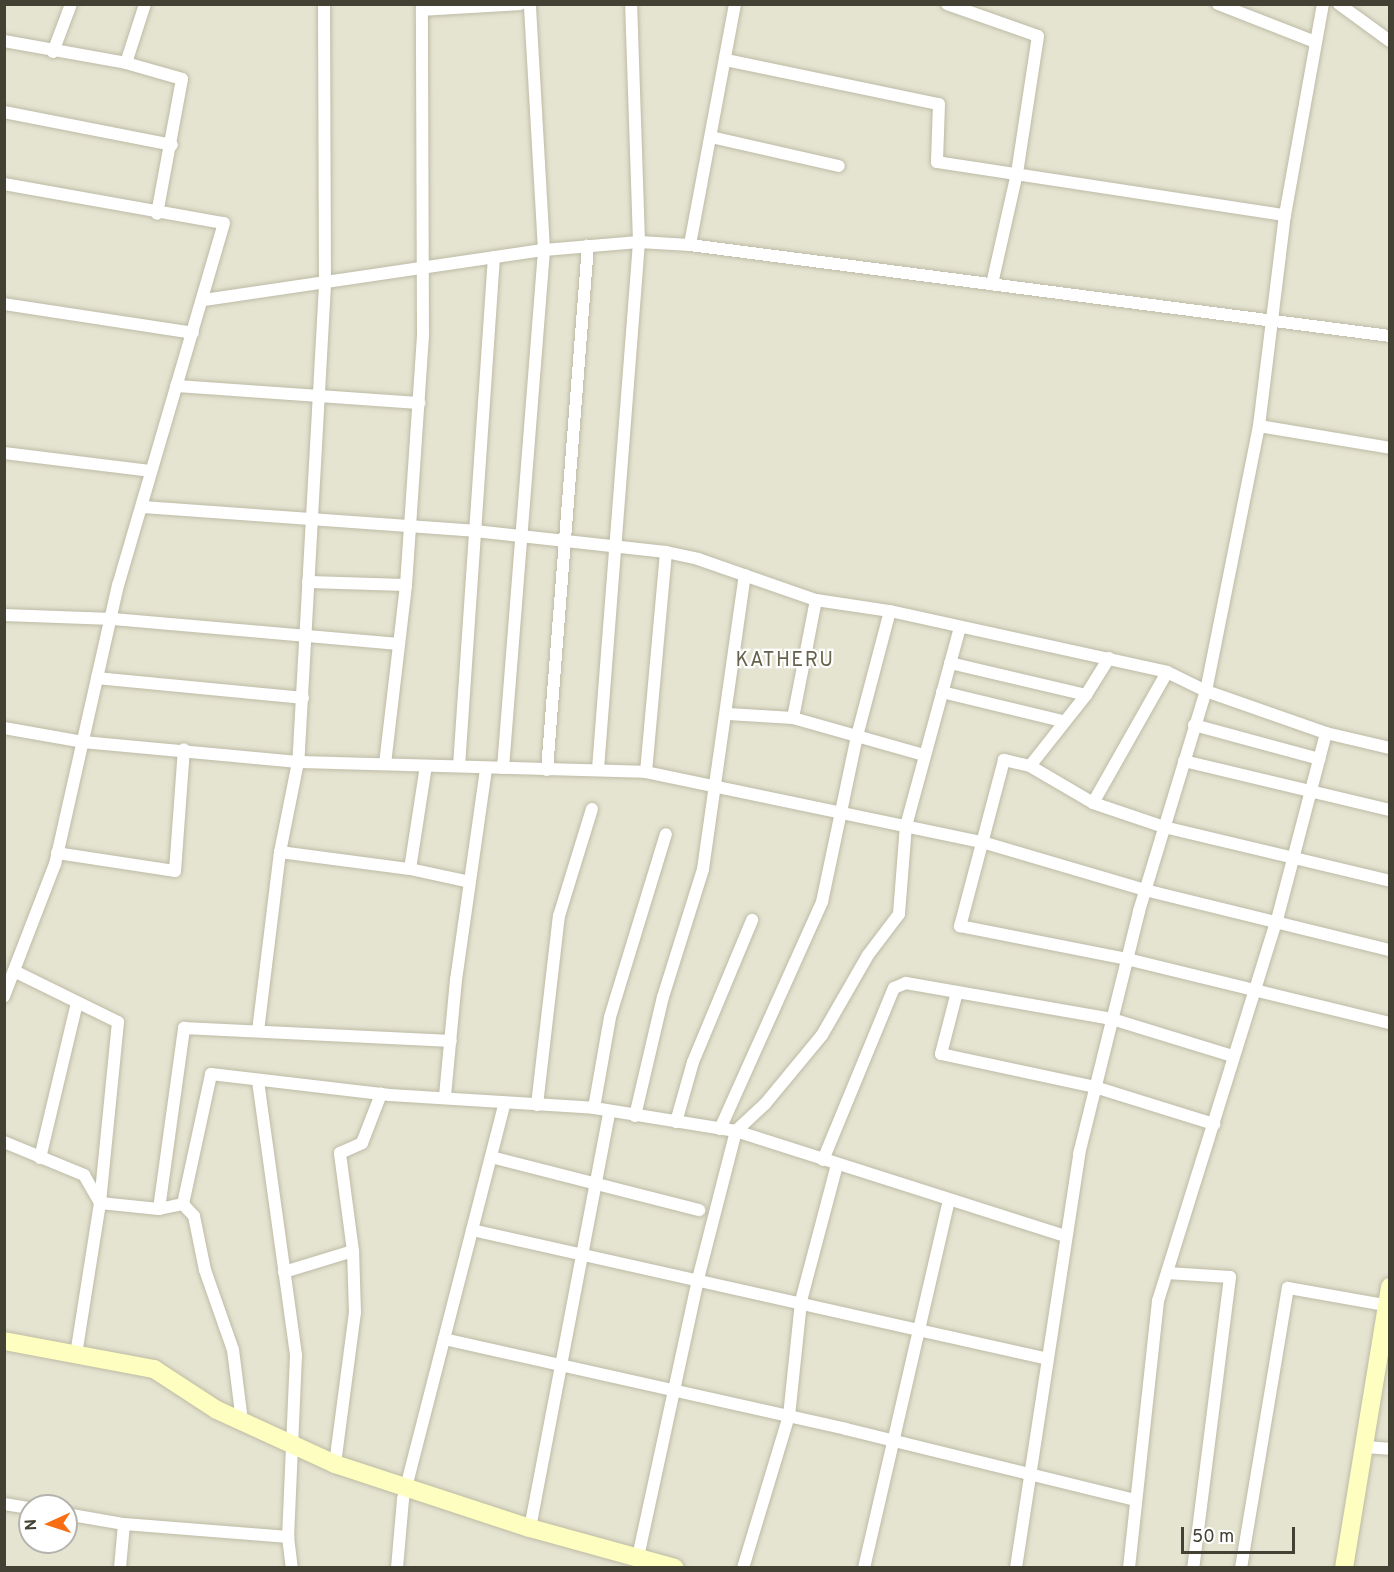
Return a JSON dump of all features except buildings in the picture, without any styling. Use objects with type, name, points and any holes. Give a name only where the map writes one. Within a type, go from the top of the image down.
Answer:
[{"type":"main road","points":[[1344,1568],[1388,1299]]},
{"type":"main road","points":[[4,1341],[154,1369],[217,1410],[335,1464],[406,1490],[530,1528],[675,1568]]},
{"type":"street","points":[[54,52],[71,4]]},
{"type":"street","points":[[126,63],[146,4]]},
{"type":"street","points":[[258,1031],[280,852],[298,762],[303,698],[325,285],[324,4]]},
{"type":"street","points":[[386,764],[405,585],[418,403],[424,269],[422,7],[520,4]]},
{"type":"street","points":[[503,768],[524,537],[544,250],[530,4]]},
{"type":"street","points":[[598,769],[639,242],[631,4]]},
{"type":"street","points":[[690,245],[735,4]]},
{"type":"street","points":[[947,4],[1038,36],[1017,173],[992,284]]},
{"type":"street","points":[[1218,4],[1313,41]]},
{"type":"street","points":[[1016,1568],[1079,1154],[1145,890],[1206,691],[1259,426],[1285,215],[1313,41],[1323,4]]},
{"type":"street","points":[[1339,4],[1389,41]]},
{"type":"street","points":[[4,41],[54,52],[126,63],[182,79],[172,145],[157,214]]},
{"type":"street","points":[[726,60],[939,104],[937,162],[1285,215]]},
{"type":"street","points":[[4,112],[172,145]]},
{"type":"street","points":[[711,137],[839,166]]},
{"type":"street","points":[[4,184],[157,214],[224,223],[204,300],[150,471],[142,507],[118,585],[113,619],[57,853],[12,965],[4,996]]},
{"type":"street","points":[[204,300],[325,285],[544,250],[639,242],[690,245],[1271,318],[1389,336]]},
{"type":"street","points":[[547,770],[568,541],[588,246]]},
{"type":"street","points":[[459,766],[494,257]]},
{"type":"street","points":[[4,304],[193,333]]},
{"type":"street","points":[[176,386],[418,403]]},
{"type":"street","points":[[1259,426],[1389,448]]},
{"type":"street","points":[[4,453],[150,471]]},
{"type":"street","points":[[142,507],[475,531],[666,552],[745,575],[816,600],[890,611],[1167,672],[1206,691],[1326,734],[1389,748]]},
{"type":"street","points":[[646,772],[666,552]]},
{"type":"street","points":[[635,1116],[663,998],[703,869],[712,787],[728,714],[745,575]]},
{"type":"street","points":[[308,582],[405,585]]},
{"type":"street","points":[[793,718],[816,600]]},
{"type":"street","points":[[720,1129],[822,902],[857,736],[890,611]]},
{"type":"street","points":[[4,615],[113,619],[306,638],[399,644]]},
{"type":"street","points":[[638,1557],[698,1279],[736,1131],[765,1104],[822,1035],[868,955],[899,914],[906,826],[960,627]]},
{"type":"street","points":[[1030,766],[1062,721],[1086,695],[1109,658]]},
{"type":"street","points":[[950,663],[1086,695]]},
{"type":"street","points":[[1093,803],[1167,672]]},
{"type":"street","points":[[98,678],[303,698]]},
{"type":"street","points":[[942,692],[1062,721]]},
{"type":"street","points":[[728,714],[793,718],[924,755]]},
{"type":"street","points":[[1194,725],[1319,759]]},
{"type":"street","points":[[4,728],[83,742],[184,749],[298,762],[646,772],[982,842],[1145,890],[1277,920],[1389,950]]},
{"type":"street","points":[[1129,1568],[1158,1301],[1214,1124],[1232,1056],[1277,920],[1326,734]]},
{"type":"street","points":[[57,853],[175,871],[184,749]]},
{"type":"street","points":[[1389,881],[1164,826],[1093,803],[1030,766],[1004,760],[960,926],[1127,960],[1389,1023]]},
{"type":"street","points":[[1184,761],[1389,810]]},
{"type":"street","points":[[410,869],[426,766]]},
{"type":"street","points":[[446,1096],[470,882],[486,768]]},
{"type":"street","points":[[537,1105],[559,916],[592,809]]},
{"type":"street","points":[[594,1108],[610,1017],[666,834]]},
{"type":"street","points":[[280,852],[410,869],[470,882]]},
{"type":"street","points":[[676,1122],[693,1062],[752,920]]},
{"type":"street","points":[[12,965],[77,1003],[118,1022],[100,1203],[76,1354]]},
{"type":"street","points":[[823,1160],[894,987],[906,983],[1112,1019],[1232,1056]]},
{"type":"street","points":[[957,992],[941,1054],[1095,1087],[1214,1124]]},
{"type":"street","points":[[40,1158],[77,1003]]},
{"type":"street","points":[[159,1209],[184,1028],[451,1041]]},
{"type":"street","points":[[183,1204],[211,1074],[381,1094],[446,1096],[505,1103],[594,1108],[736,1131],[1066,1236]]},
{"type":"street","points":[[258,1081],[296,1355],[294,1446],[288,1537],[292,1568]]},
{"type":"street","points":[[335,1464],[355,1313],[352,1251],[340,1153],[362,1143],[381,1094]]},
{"type":"street","points":[[397,1568],[406,1490],[505,1103]]},
{"type":"street","points":[[530,1528],[609,1112]]},
{"type":"street","points":[[4,1142],[84,1175],[100,1203]]},
{"type":"street","points":[[491,1157],[699,1210]]},
{"type":"street","points":[[743,1568],[789,1416],[801,1301],[837,1165]]},
{"type":"street","points":[[864,1568],[891,1440],[920,1329],[949,1200]]},
{"type":"street","points":[[100,1203],[159,1209],[183,1204]]},
{"type":"street","points":[[183,1204],[194,1216],[205,1270],[233,1350],[242,1421]]},
{"type":"street","points":[[472,1230],[801,1301],[1048,1359]]},
{"type":"street","points":[[284,1272],[352,1251]]},
{"type":"street","points":[[1167,1273],[1230,1277],[1193,1568]]},
{"type":"street","points":[[1241,1568],[1288,1288],[1388,1299]]},
{"type":"street","points":[[444,1339],[789,1416],[1135,1500]]},
{"type":"street","points":[[1364,1447],[1389,1449]]},
{"type":"street","points":[[78,1516],[124,1524],[288,1537]]},
{"type":"street","points":[[120,1568],[124,1524]]},
{"type":"shaded area","points":[[5,5],[1389,5],[1389,1567],[5,1568]]},
{"type":"district","name":"KATHERU","points":[[785,661]]}]
